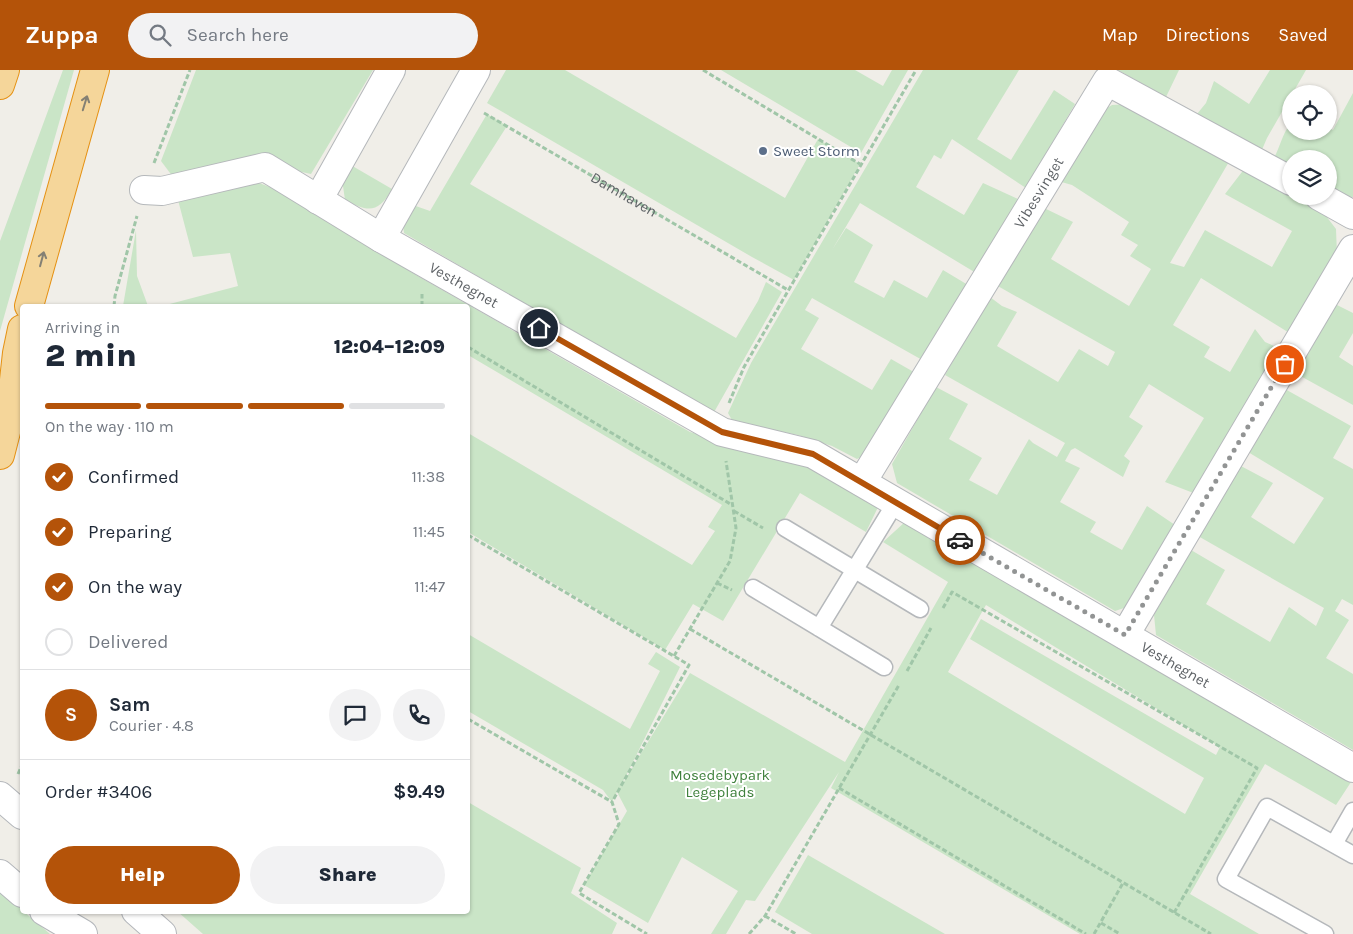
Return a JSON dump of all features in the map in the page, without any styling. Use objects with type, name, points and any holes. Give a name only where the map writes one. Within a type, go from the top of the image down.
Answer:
[{"type":"highway","points":[[0,85],[6,70]]},
{"type":"highway","points":[[30,304],[95,70]]},
{"type":"highway","points":[[0,391],[20,341]]},
{"type":"highway","points":[[0,455],[10,416],[20,341]]},
{"type":"street","points":[[318,200],[391,70]]},
{"type":"street","points":[[381,238],[476,70]]},
{"type":"street","name":"Vibesvinget","points":[[862,482],[1107,82],[1282,176]]},
{"type":"street","name":"Vesthegnet","points":[[144,190],[162,191],[265,167],[381,238],[722,432],[813,454],[1353,768]]},
{"type":"street","points":[[1335,205],[1353,215]]},
{"type":"street","points":[[1125,635],[1353,249]]},
{"type":"street","points":[[0,796],[20,813]]},
{"type":"street","points":[[0,874],[20,891]]},
{"type":"street","points":[[49,914],[83,934]]},
{"type":"street","points":[[139,914],[162,934]]},
{"type":"lane","points":[[819,628],[896,502]]},
{"type":"lane","points":[[785,528],[920,609]]},
{"type":"lane","points":[[753,588],[884,668]]},
{"type":"lane","points":[[1325,934],[1226,879],[1267,807],[1353,855]]},
{"type":"lane","points":[[1334,844],[1353,811]]},
{"type":"path","points":[[703,70],[860,164]]},
{"type":"path","points":[[674,656],[730,561],[736,528],[722,432],[724,414],[744,367],[916,70]]},
{"type":"path","name":"Damhaven","points":[[460,98],[788,290]]},
{"type":"path","points":[[470,349],[733,505]]},
{"type":"path","points":[[734,511],[773,534],[785,528]]},
{"type":"path","points":[[470,537],[689,665],[612,802]]},
{"type":"path","points":[[938,617],[952,592],[1257,768],[1174,912]]},
{"type":"path","points":[[749,934],[765,916],[933,625]]},
{"type":"path","points":[[690,629],[1211,934]]},
{"type":"path","points":[[470,720],[612,802],[619,824],[580,893],[646,934]]},
{"type":"path","points":[[18,774],[20,770]]},
{"type":"path","points":[[839,788],[1086,934]]},
{"type":"path","points":[[1094,934],[1123,883]]},
{"type":"path","points":[[765,916],[796,934]]},
{"type":"path","points":[[1101,923],[1120,934]]},
{"type":"green space","points":[[63,70],[74,70],[0,331],[0,241]]},
{"type":"green space","points":[[196,70],[373,70],[311,174],[243,159],[173,177],[161,161]]},
{"type":"green space","points":[[506,70],[565,70],[785,198],[818,139],[860,164],[794,280],[487,103]]},
{"type":"green space","points":[[721,70],[855,70],[883,86],[892,70],[908,70],[861,153]]},
{"type":"green space","points":[[923,70],[1019,70],[977,139],[1011,160],[1054,90],[1075,104],[1026,188],[952,139],[941,159],[934,155],[916,187],[964,215],[983,183],[1020,200],[976,273],[860,203],[832,250],[846,228],[873,245],[854,282],[884,298],[894,280],[927,298],[943,270],[968,285],[924,361],[812,298],[805,310],[819,318],[801,349],[872,390],[891,359],[919,375],[873,451],[857,459],[832,446],[798,435],[733,422],[728,413],[751,363]]},
{"type":"green space","points":[[1118,70],[1179,70],[1166,97]]},
{"type":"green space","points":[[1270,70],[1306,70],[1297,85],[1282,85],[1282,112],[1261,152],[1197,114],[1206,103],[1214,81],[1249,104]]},
{"type":"green space","points":[[1353,93],[1353,197],[1337,195],[1337,150],[1282,150],[1282,163],[1274,158],[1282,140],[1337,140],[1337,123]]},
{"type":"green space","points":[[1130,104],[1230,160],[1170,263],[1184,267],[1205,230],[1272,267],[1292,231],[1225,194],[1245,168],[1282,190],[1282,205],[1307,205],[1326,216],[1336,229],[1337,255],[1291,334],[1201,278],[1173,325],[1210,347],[1204,357],[1230,372],[1255,329],[1265,342],[1281,349],[1196,494],[1165,482],[1204,418],[1149,384],[1129,417],[1143,426],[1124,456],[1130,461],[1123,477],[1075,448],[1071,450],[1065,461],[1080,468],[1060,502],[1096,522],[1090,532],[1122,550],[1147,506],[1178,527],[1133,605],[1115,611],[897,483],[892,464],[936,387],[968,404],[949,439],[982,458],[969,480],[997,495],[1029,439],[1057,457],[1065,443],[945,375],[990,297],[1002,306],[1017,312],[997,346],[1058,382],[1079,349],[1108,366],[1115,352],[996,285],[1042,207],[1073,222],[1051,259],[1129,306],[1151,269],[1130,256],[1138,245],[1121,235],[1129,222],[1072,185],[1058,181],[1097,114],[1112,105]]},
{"type":"green space","points":[[487,114],[507,126],[470,184],[736,338],[758,301],[766,282],[782,292],[713,414],[404,233],[402,216],[410,204],[430,211]]},
{"type":"green space","points":[[349,164],[392,189],[377,207],[360,207],[345,200],[342,179]]},
{"type":"green space","points":[[259,183],[283,192],[416,275],[467,304],[170,304],[238,286],[230,253],[193,257],[178,200]]},
{"type":"green space","points":[[136,230],[137,276],[147,304],[123,304]]},
{"type":"green space","points":[[1335,304],[1353,313],[1353,333],[1339,357],[1353,366],[1353,405],[1295,373]]},
{"type":"green space","points":[[470,306],[690,432],[805,465],[880,503],[866,532],[800,493],[723,621],[693,604],[665,650],[470,533],[470,434],[692,565],[715,531],[708,527],[722,505],[470,356]]},
{"type":"green space","points":[[1285,389],[1351,426],[1333,458],[1353,469],[1353,605],[1342,599],[1335,611],[1349,620],[1326,658],[1353,674],[1353,750],[1156,635],[1154,615],[1191,550],[1225,570],[1206,604],[1270,642],[1289,607],[1316,626],[1324,608],[1198,536],[1239,465],[1273,483],[1251,517],[1294,544],[1324,498],[1248,452]]},
{"type":"green space","name":"Mosedebypark Legeplads","points":[[906,521],[1353,779],[1336,805],[1265,764],[1190,894],[1259,934],[1080,934],[831,788],[839,772],[755,901],[746,900],[726,934],[711,934],[738,891],[682,857],[648,923],[584,885],[627,811],[617,792],[612,802],[603,790],[470,712],[470,635],[630,729],[660,671],[648,664],[656,652],[680,667],[620,788],[690,673],[845,762],[948,582],[883,542]],"holes":[[[986,605],[1220,747],[1216,755],[981,619],[970,639],[1204,778],[1185,814],[948,672]]]},
{"type":"green space","points":[[470,803],[581,868],[571,893],[617,923],[612,934],[203,934],[180,914],[470,914]]},
{"type":"green space","points":[[808,855],[945,934],[812,934],[775,912]]},
{"type":"green space","points":[[0,891],[20,908],[20,914],[27,914],[50,934],[0,934]]},
{"type":"way so far","points":[[960,540],[1125,635],[1285,364]]},
{"type":"place","name":"Sweet Storm","points":[[763,151]]},
{"type":"route","points":[[539,328],[722,432],[813,454],[960,540]]}]
